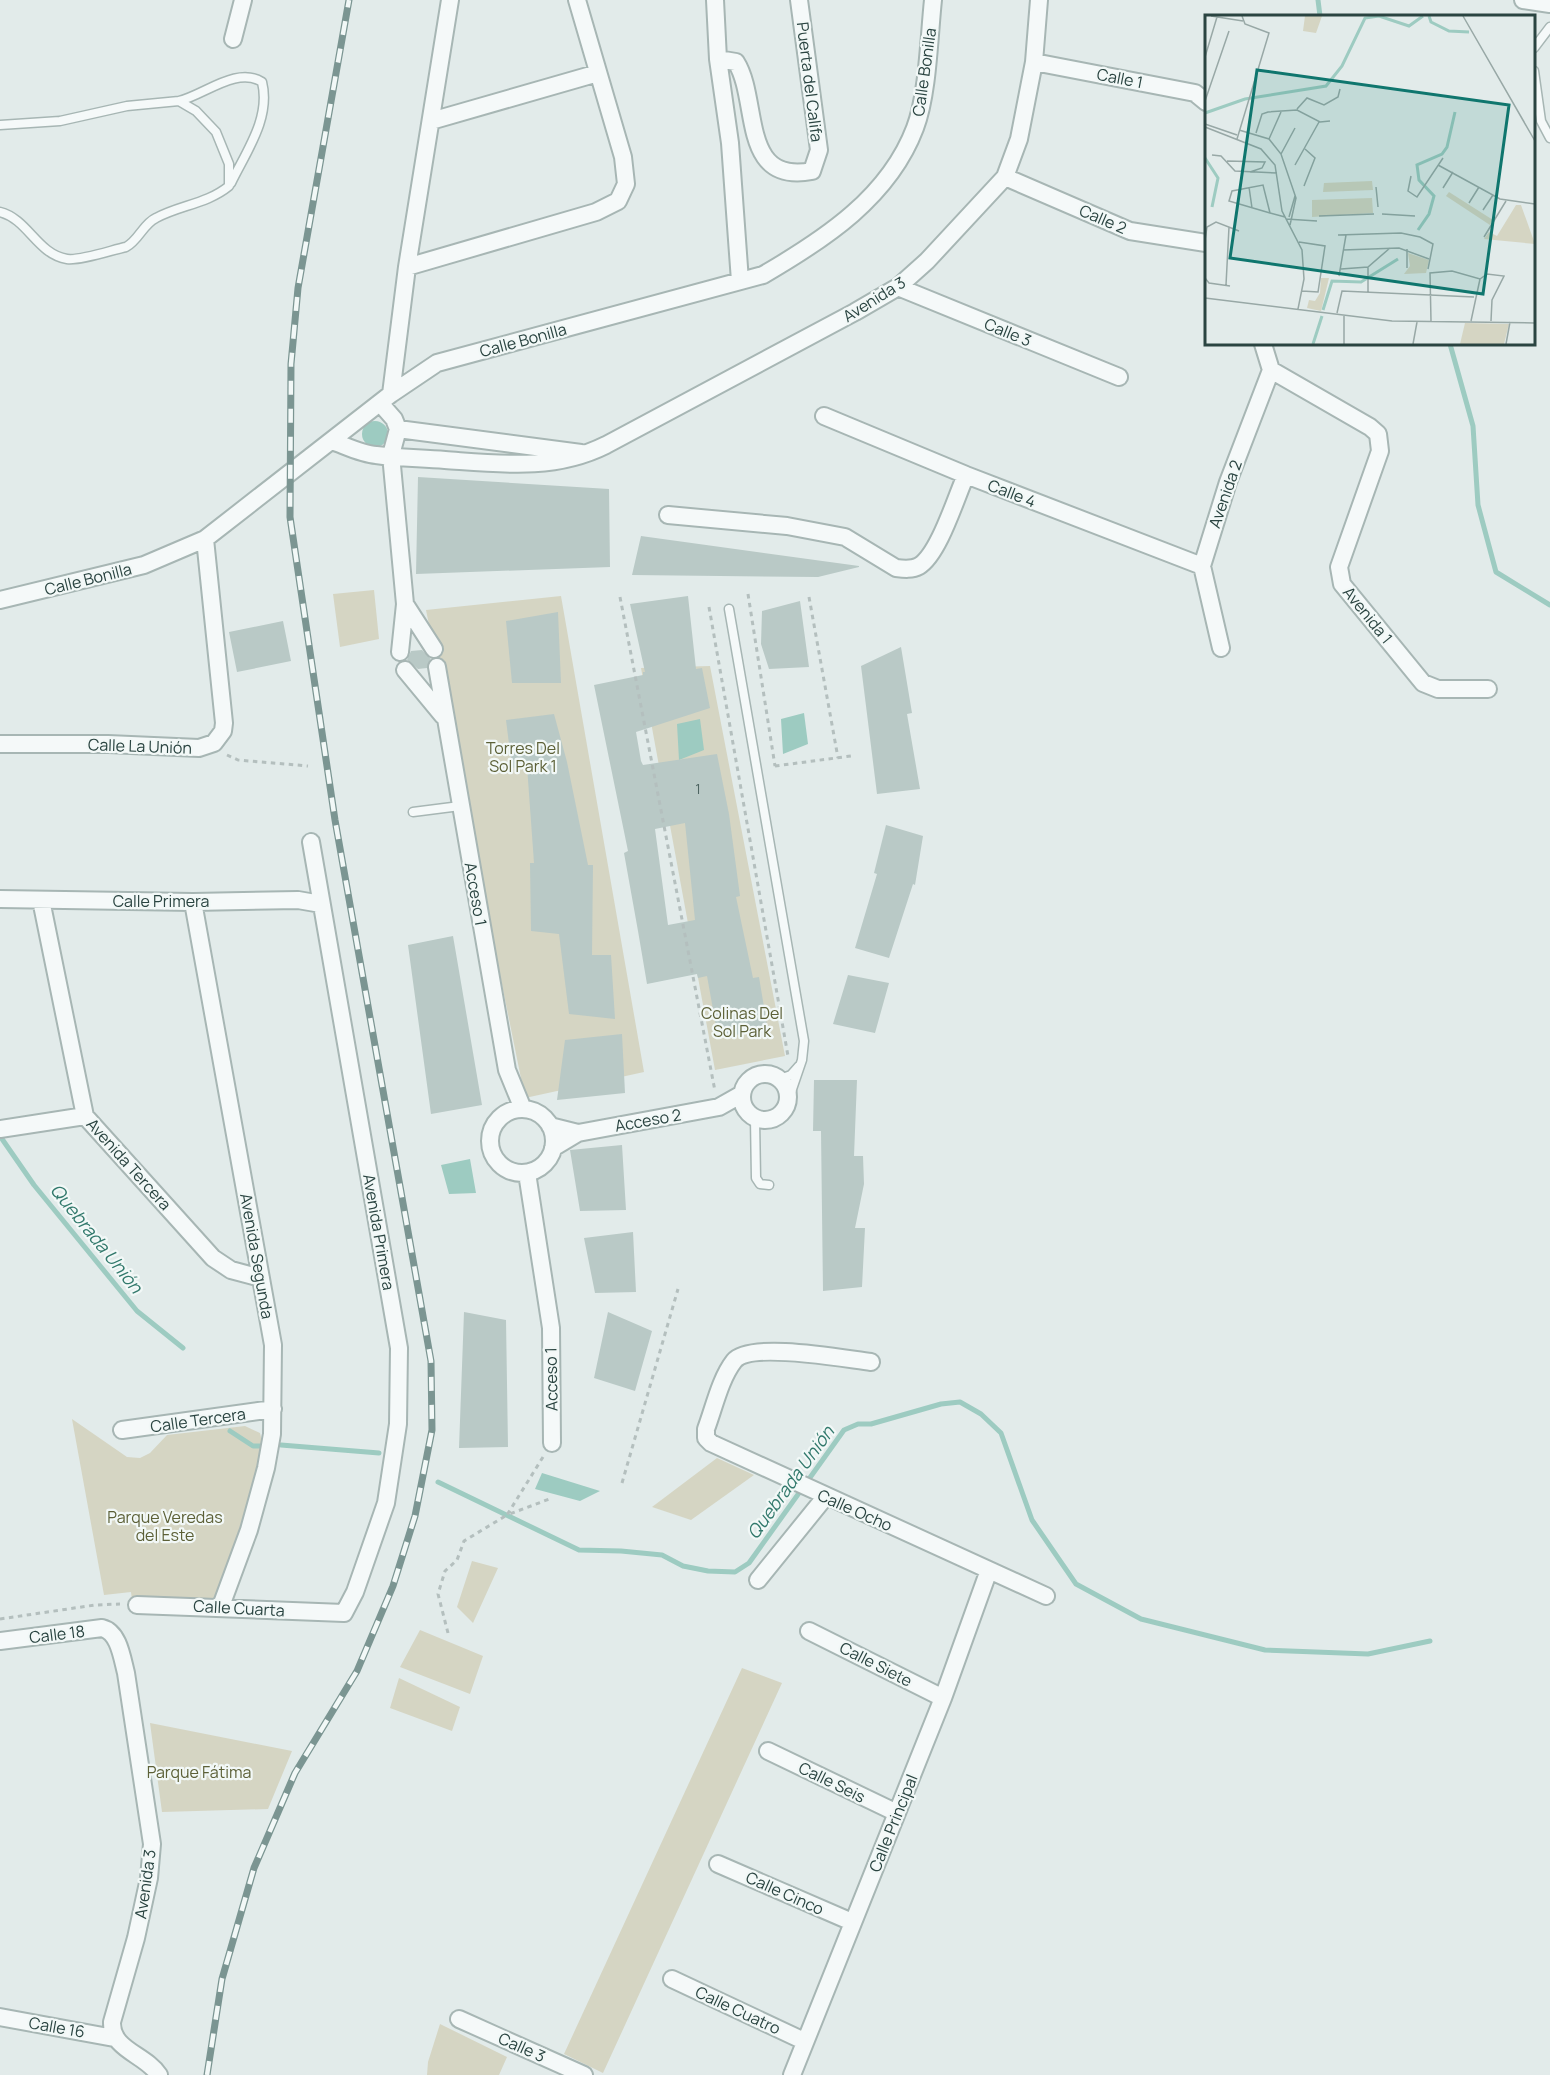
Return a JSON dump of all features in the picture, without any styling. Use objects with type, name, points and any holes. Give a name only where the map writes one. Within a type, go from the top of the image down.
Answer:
[{"type":"street","points":[[233,39],[243,0]]},
{"type":"street","points":[[400,652],[405,604],[391,455],[398,429],[386,398],[450,0]]},
{"type":"street","points":[[407,267],[596,212],[618,201],[626,184],[623,157],[577,0]]},
{"type":"street","points":[[715,0],[718,59],[730,143],[740,281]]},
{"type":"street","name":"Puerta del Califa","points":[[718,59],[736,63],[744,76],[752,130],[765,157],[781,171],[800,174],[812,171],[819,150],[799,0]]},
{"type":"street","name":"Calle Bonilla","points":[[0,600],[144,565],[205,539],[386,398],[437,363],[763,275],[833,230],[874,195],[897,166],[916,127],[922,102],[933,0]]},
{"type":"street","name":"Avenida 3","points":[[332,441],[374,455],[537,465],[588,454],[898,287],[975,212],[1005,177],[1019,139],[1034,62],[1039,0]]},
{"type":"street","points":[[1523,0],[1550,4]]},
{"type":"street","name":"Calle 1","points":[[1034,62],[1195,93],[1205,100]]},
{"type":"street","points":[[431,121],[598,73]]},
{"type":"street","name":"Calle 2","points":[[1005,177],[1130,231],[1205,243]]},
{"type":"street","name":"Calle 3","points":[[898,287],[1119,377]]},
{"type":"street","points":[[1263,345],[1271,370]]},
{"type":"street","name":"Avenida 1","points":[[1271,370],[1370,427],[1378,434],[1381,442],[1380,451],[1339,567],[1342,584],[1423,683],[1438,689],[1488,689]]},
{"type":"street","name":"Avenida 2","points":[[1202,566],[1228,482],[1271,370]]},
{"type":"street","name":"Calle 4","points":[[824,416],[966,475],[1202,566]]},
{"type":"street","points":[[398,429],[588,454]]},
{"type":"street","points":[[668,515],[787,526],[845,537],[896,568],[905,570],[916,568],[931,554],[966,475]]},
{"type":"street","name":"Calle La Unión","points":[[0,744],[210,746],[223,731],[224,723],[205,539]]},
{"type":"street","points":[[1202,566],[1221,648]]},
{"type":"street","points":[[405,604],[434,649]]},
{"type":"street","name":"Acceso 1","points":[[437,667],[507,1070],[523,1109]]},
{"type":"street","name":"Acceso 1","points":[[405,670],[445,719]]},
{"type":"street","name":"Avenida Primera","points":[[311,842],[399,1348],[398,1424],[386,1503],[355,1592],[346,1611],[341,1614]]},
{"type":"street","name":"Calle Primera","points":[[0,899],[192,902],[298,900],[321,904]]},
{"type":"street","name":"Avenida Tercera","points":[[41,900],[85,1116],[213,1258],[231,1270],[261,1278]]},
{"type":"street","name":"Avenida Segunda","points":[[192,902],[273,1345],[272,1434],[249,1530],[221,1606]]},
{"type":"street","name":"Acceso 1","points":[[507,1070],[504,1115],[492,1130],[490,1139],[495,1157],[509,1170],[527,1173],[551,1328],[552,1443]]},
{"type":"street","points":[[781,1071],[789,1098]]},
{"type":"street","name":"Acceso 2","points":[[719,1107],[760,1074],[781,1071]]},
{"type":"street","points":[[741,1089],[742,1104],[751,1116]]},
{"type":"street","name":"Acceso 2","points":[[553,1148],[578,1133],[719,1107],[764,1121],[774,1120],[782,1114],[789,1098]]},
{"type":"street","points":[[504,1115],[523,1109],[543,1117],[550,1126],[554,1137],[553,1148],[548,1160],[539,1168],[527,1173]]},
{"type":"street","points":[[2,1129],[85,1116]]},
{"type":"street","name":"Acceso 2","points":[[550,1126],[578,1133]]},
{"type":"street","name":"Calle Ocho","points":[[871,1362],[758,1351],[736,1358],[729,1369],[706,1438],[711,1443],[1046,1596]]},
{"type":"street","name":"Calle Tercera","points":[[122,1430],[273,1409]]},
{"type":"street","points":[[758,1580],[826,1496]]},
{"type":"street","name":"Calle Principal","points":[[792,2075],[943,1698],[989,1570]]},
{"type":"street","name":"Calle Cuarta","points":[[137,1605],[221,1606],[341,1614]]},
{"type":"street","name":"Calle 18","points":[[0,1641],[102,1628],[113,1634]]},
{"type":"street","name":"Calle Siete","points":[[809,1631],[943,1698]]},
{"type":"street","name":"Avenida 3","points":[[113,1634],[126,1673],[152,1844],[149,1878],[136,1938],[112,2022],[114,2038]]},
{"type":"street","name":"Calle Seis","points":[[768,1751],[897,1814]]},
{"type":"street","name":"Calle Cinco","points":[[718,1864],[852,1922]]},
{"type":"street","name":"Calle Cuatro","points":[[672,1979],[804,2041]]},
{"type":"street","name":"Calle 16","points":[[0,2017],[114,2038]]},
{"type":"street","name":"Calle 3","points":[[459,2019],[584,2075]]},
{"type":"street","points":[[114,2038],[154,2067],[159,2075]]},
{"type":"lane","points":[[1535,46],[1550,27]]},
{"type":"lane","points":[[0,125],[60,121],[128,106],[179,101],[196,97],[240,76],[253,76],[262,82],[265,94],[262,119],[229,186],[216,197],[153,219],[126,247],[68,260],[49,252],[13,215],[0,212]]},
{"type":"lane","points":[[1535,84],[1541,121],[1550,138]]},
{"type":"lane","points":[[179,101],[196,111],[216,132],[228,164],[229,186]]},
{"type":"lane","points":[[729,609],[804,1041],[802,1060],[789,1098]]},
{"type":"lane","points":[[413,812],[460,806]]},
{"type":"lane","points":[[781,1071],[796,1071],[802,1060]]},
{"type":"lane","points":[[751,1116],[756,1178],[760,1184],[769,1185]]},
{"type":"path","points":[[748,594],[775,766]]},
{"type":"path","points":[[620,597],[719,1107]]},
{"type":"path","points":[[809,597],[838,758]]},
{"type":"path","points":[[709,607],[788,1056],[781,1071],[759,1070],[741,1089]]},
{"type":"path","points":[[210,746],[238,760],[308,766]]},
{"type":"path","points":[[757,768],[851,756]]},
{"type":"path","points":[[622,1483],[678,1289]]},
{"type":"path","points":[[507,1515],[552,1443]]},
{"type":"path","points":[[448,1633],[438,1594],[445,1571],[456,1560],[464,1541],[507,1515],[552,1498]]},
{"type":"path","points":[[0,1619],[95,1605],[137,1605]]},
{"type":"green space","points":[[374,590],[379,639],[340,647],[333,594]]},
{"type":"green space","name":"Torres Del Sol Park 1","points":[[561,596],[644,1072],[525,1098],[426,610]]},
{"type":"green space","name":"Colinas Del Sol Park","points":[[710,666],[785,1056],[715,1070],[641,668]]},
{"type":"green space","name":"Parque Veredas del Este","points":[[72,1419],[127,1457],[140,1458],[150,1453],[167,1435],[245,1426],[260,1433],[259,1468],[253,1492],[213,1601],[132,1600],[131,1592],[104,1595]]},
{"type":"green space","points":[[717,1458],[754,1475],[691,1520],[652,1507]]},
{"type":"green space","points":[[472,1561],[498,1568],[473,1623],[457,1607]]},
{"type":"green space","points":[[420,1630],[483,1656],[470,1694],[400,1667]]},
{"type":"green space","points":[[742,1668],[782,1683],[603,2073],[564,2054]]},
{"type":"green space","points":[[399,1678],[460,1707],[452,1731],[390,1708]]},
{"type":"green space","name":"Parque Fátima","points":[[150,1723],[292,1751],[268,1809],[162,1812]]},
{"type":"green space","points":[[440,2024],[507,2057],[499,2075],[427,2075],[428,2062]]},
{"type":"shaded area","points":[[375,421],[384,425],[388,434],[384,443],[375,447],[366,443],[362,434],[366,425]]},
{"type":"shaded area","points":[[804,713],[808,744],[783,754],[781,719]]},
{"type":"shaded area","points":[[700,719],[704,750],[679,760],[677,724]]},
{"type":"shaded area","points":[[470,1159],[476,1193],[449,1194],[441,1165]]},
{"type":"shaded area","points":[[542,1473],[600,1491],[580,1501],[535,1489]]},
{"type":"building","points":[[418,477],[609,489],[610,567],[416,574]]},
{"type":"building","points":[[641,536],[859,567],[818,577],[632,575]]},
{"type":"building","points":[[688,596],[696,669],[702,668],[710,708],[636,732],[641,761],[643,765],[717,754],[729,814],[740,896],[736,897],[753,978],[759,977],[768,1031],[718,1037],[707,976],[698,978],[697,974],[647,984],[624,853],[628,851],[594,685],[643,675],[645,672],[630,604]],"holes":[[[685,823],[695,920],[668,925],[655,829]]]},
{"type":"building","points":[[800,601],[809,667],[769,669],[761,644],[762,611]]},
{"type":"building","points":[[558,612],[561,683],[512,683],[506,621]]},
{"type":"building","points":[[283,621],[291,661],[237,672],[229,632]]},
{"type":"building","points":[[901,647],[912,713],[907,714],[920,789],[877,794],[861,666]]},
{"type":"building","points":[[422,650],[431,659],[427,668],[418,669],[407,660],[411,651]]},
{"type":"building","points":[[554,714],[567,762],[588,865],[593,865],[592,955],[611,955],[615,1019],[569,1014],[559,934],[531,931],[530,863],[534,863],[527,766],[512,768],[506,720]]},
{"type":"building","points":[[886,825],[923,836],[915,885],[913,884],[889,958],[855,948],[877,874],[874,873]]},
{"type":"building","points":[[453,936],[482,1105],[431,1114],[408,945]]},
{"type":"building","points":[[848,975],[889,983],[875,1033],[833,1024]]},
{"type":"building","points":[[622,1034],[625,1093],[557,1100],[565,1040]]},
{"type":"building","points":[[814,1080],[857,1080],[854,1156],[863,1156],[864,1184],[855,1228],[865,1228],[862,1287],[823,1291],[821,1131],[813,1131]]},
{"type":"building","points":[[622,1145],[626,1210],[580,1211],[570,1150]]},
{"type":"building","points":[[633,1232],[636,1292],[595,1293],[584,1238]]},
{"type":"building","points":[[464,1312],[506,1320],[508,1447],[459,1448]]},
{"type":"building","points":[[608,1312],[652,1331],[635,1391],[594,1378]]},
{"type":"waterway","points":[[1318,0],[1320,15]]},
{"type":"waterway","points":[[1450,345],[1473,426],[1478,505],[1496,572],[1550,605]]},
{"type":"waterway","name":"Quebrada Unión","points":[[0,1136],[34,1185],[137,1311],[183,1348]]},
{"type":"waterway","name":"Quebrada Unión","points":[[438,1482],[579,1550],[662,1555],[683,1566],[708,1571],[735,1572],[749,1563],[844,1430],[858,1424],[871,1424],[941,1404],[960,1402],[981,1414],[1001,1433],[1032,1520],[1076,1584],[1141,1619],[1265,1650],[1368,1654],[1430,1641]]},
{"type":"waterway","name":"Quebrada Unión","points":[[230,1431],[253,1446],[261,1446]]},
{"type":"waterway","name":"Quebrada Unión","points":[[281,1445],[379,1453]]},
{"type":"railway","points":[[207,2075],[222,1979],[254,1868],[295,1773],[357,1671],[393,1586],[415,1516],[432,1430],[431,1361],[335,820],[290,517],[291,364],[298,288],[349,0]]}]
